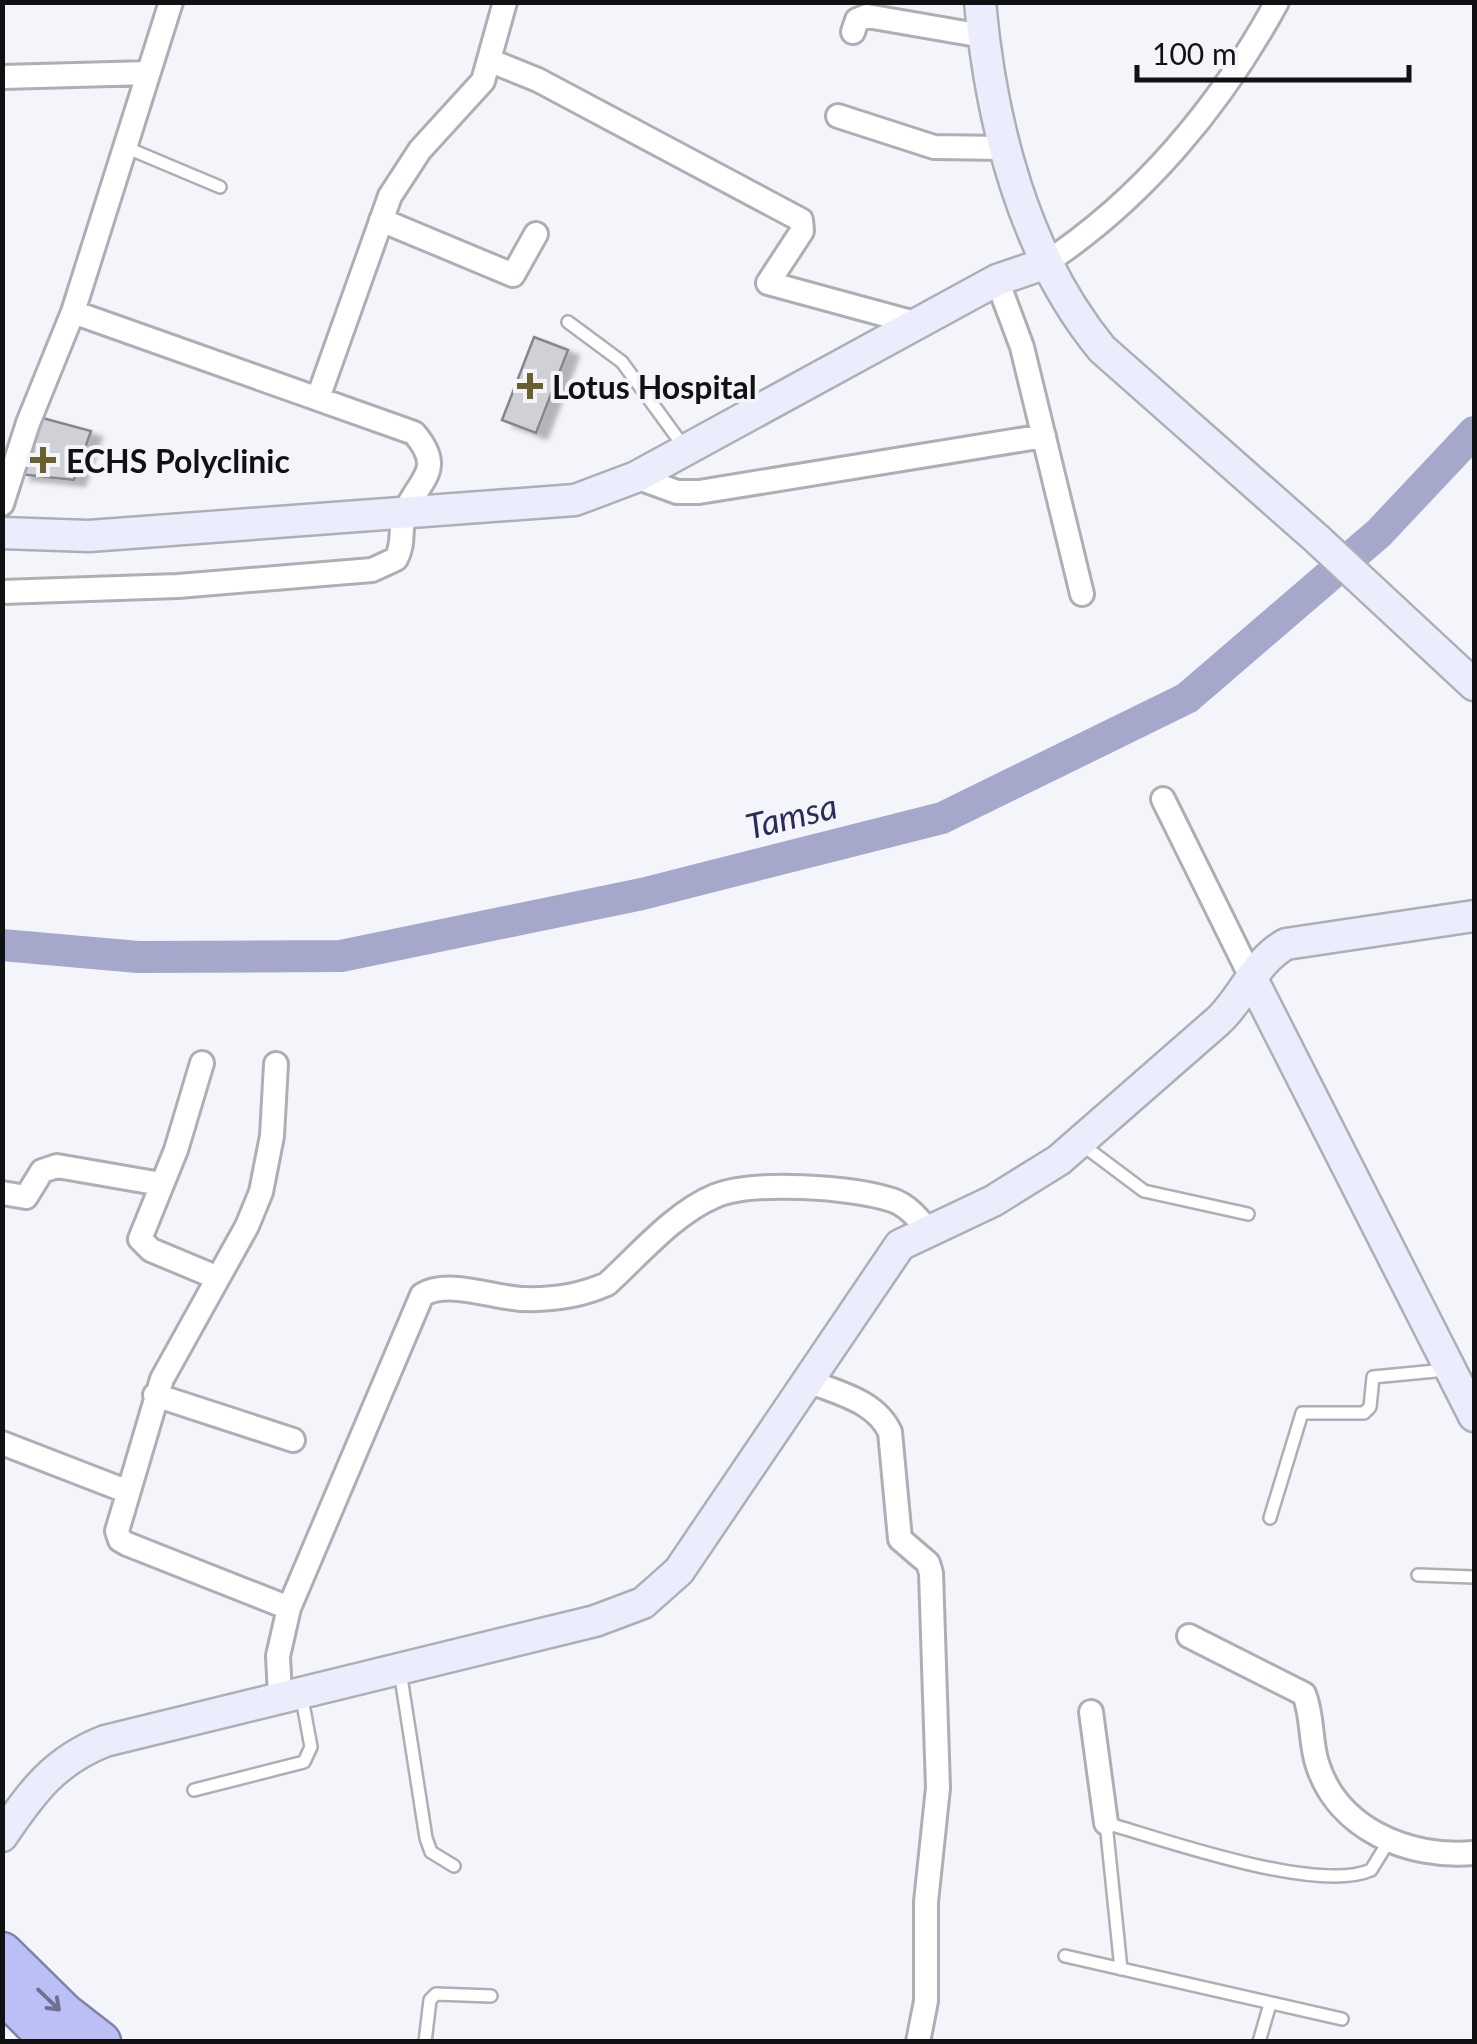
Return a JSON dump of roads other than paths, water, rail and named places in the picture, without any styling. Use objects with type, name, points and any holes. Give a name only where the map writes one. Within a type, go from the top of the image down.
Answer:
[{"type":"highway","points":[[2,1953],[64,2014],[100,2042]]},
{"type":"highway","points":[[2,1991],[52,2042]]},
{"type":"street","points":[[2,504],[28,423],[72,312],[170,2]]},
{"type":"street","points":[[318,398],[381,220],[410,163],[475,91],[490,60],[502,9],[479,2]]},
{"type":"street","points":[[980,2],[1005,148],[1044,264],[1072,312],[1102,349],[1316,538],[1474,685]]},
{"type":"street","points":[[2,532],[89,536],[575,500],[636,477],[684,447],[997,280],[1044,264],[1098,228],[1142,185],[1236,73],[1276,2]]},
{"type":"street","points":[[853,32],[857,20],[867,16],[984,36]]},
{"type":"street","points":[[490,60],[538,80],[802,220],[802,231],[768,284],[915,323]]},
{"type":"street","points":[[2,76],[148,73]]},
{"type":"street","points":[[838,116],[934,147],[1005,148]]},
{"type":"street","points":[[381,220],[513,275],[536,234]]},
{"type":"street","points":[[997,280],[1012,314],[1082,594]]},
{"type":"street","points":[[2,592],[158,587],[372,570],[396,559],[404,543],[404,513],[424,485],[428,455],[414,433],[72,312]]},
{"type":"street","points":[[636,477],[678,492],[699,492],[1044,436]]},
{"type":"street","points":[[1164,799],[1474,1414]]},
{"type":"street","points":[[2,1836],[36,1787],[74,1753],[105,1741],[594,1620],[643,1603],[665,1588],[900,1245],[993,1200],[1080,1143],[1226,1013],[1263,960],[1286,944],[1474,916]]},
{"type":"street","points":[[202,1064],[162,1184],[142,1230],[143,1244],[218,1278]]},
{"type":"street","points":[[276,1064],[265,1177],[247,1226],[156,1395],[117,1531],[120,1540],[290,1608]]},
{"type":"street","points":[[2,1193],[26,1197],[42,1171],[57,1166],[162,1184]]},
{"type":"street","points":[[290,1693],[278,1656],[290,1608],[416,1306],[430,1290],[542,1299],[595,1290],[607,1284],[689,1211],[714,1196],[744,1189],[832,1190],[877,1197],[902,1205],[927,1229]]},
{"type":"street","points":[[806,1380],[866,1405],[884,1420],[890,1432],[900,1539],[928,1564],[931,1573],[938,1788],[926,1902],[925,2014],[918,2042]]},
{"type":"street","points":[[156,1395],[293,1440]]},
{"type":"street","points":[[2,1443],[126,1491]]},
{"type":"street","points":[[1190,1636],[1304,1694],[1318,1766],[1346,1816],[1423,1850],[1474,1853]]},
{"type":"street","points":[[1091,1712],[1106,1823]]},
{"type":"lane","points":[[125,147],[220,187]]},
{"type":"lane","points":[[568,322],[622,362],[684,447]]},
{"type":"lane","points":[[1080,1143],[1144,1191],[1248,1214]]},
{"type":"lane","points":[[1270,1518],[1302,1413],[1364,1413],[1370,1407],[1373,1377],[1450,1370]]},
{"type":"lane","points":[[1418,1575],[1474,1577]]},
{"type":"lane","points":[[400,1667],[426,1838],[431,1852],[454,1866]]},
{"type":"lane","points":[[194,1790],[304,1762],[310,1756],[290,1693]]},
{"type":"lane","points":[[1121,1969],[1106,1823],[1250,1864],[1347,1876],[1371,1870],[1390,1838]]},
{"type":"lane","points":[[1065,1956],[1342,2019]]},
{"type":"lane","points":[[426,2042],[430,2000],[436,1994],[490,1996]]},
{"type":"lane","points":[[1259,2042],[1270,2004]]},
{"type":"waterway","name":"Tamsa","points":[[2,945],[138,957],[341,956],[642,894],[942,818],[1187,698],[1379,533],[1474,432]]},
{"type":"place","name":"Lotus Hospital","points":[[530,386]]},
{"type":"place","name":"ECHS Polyclinic","points":[[43,460]]}]
